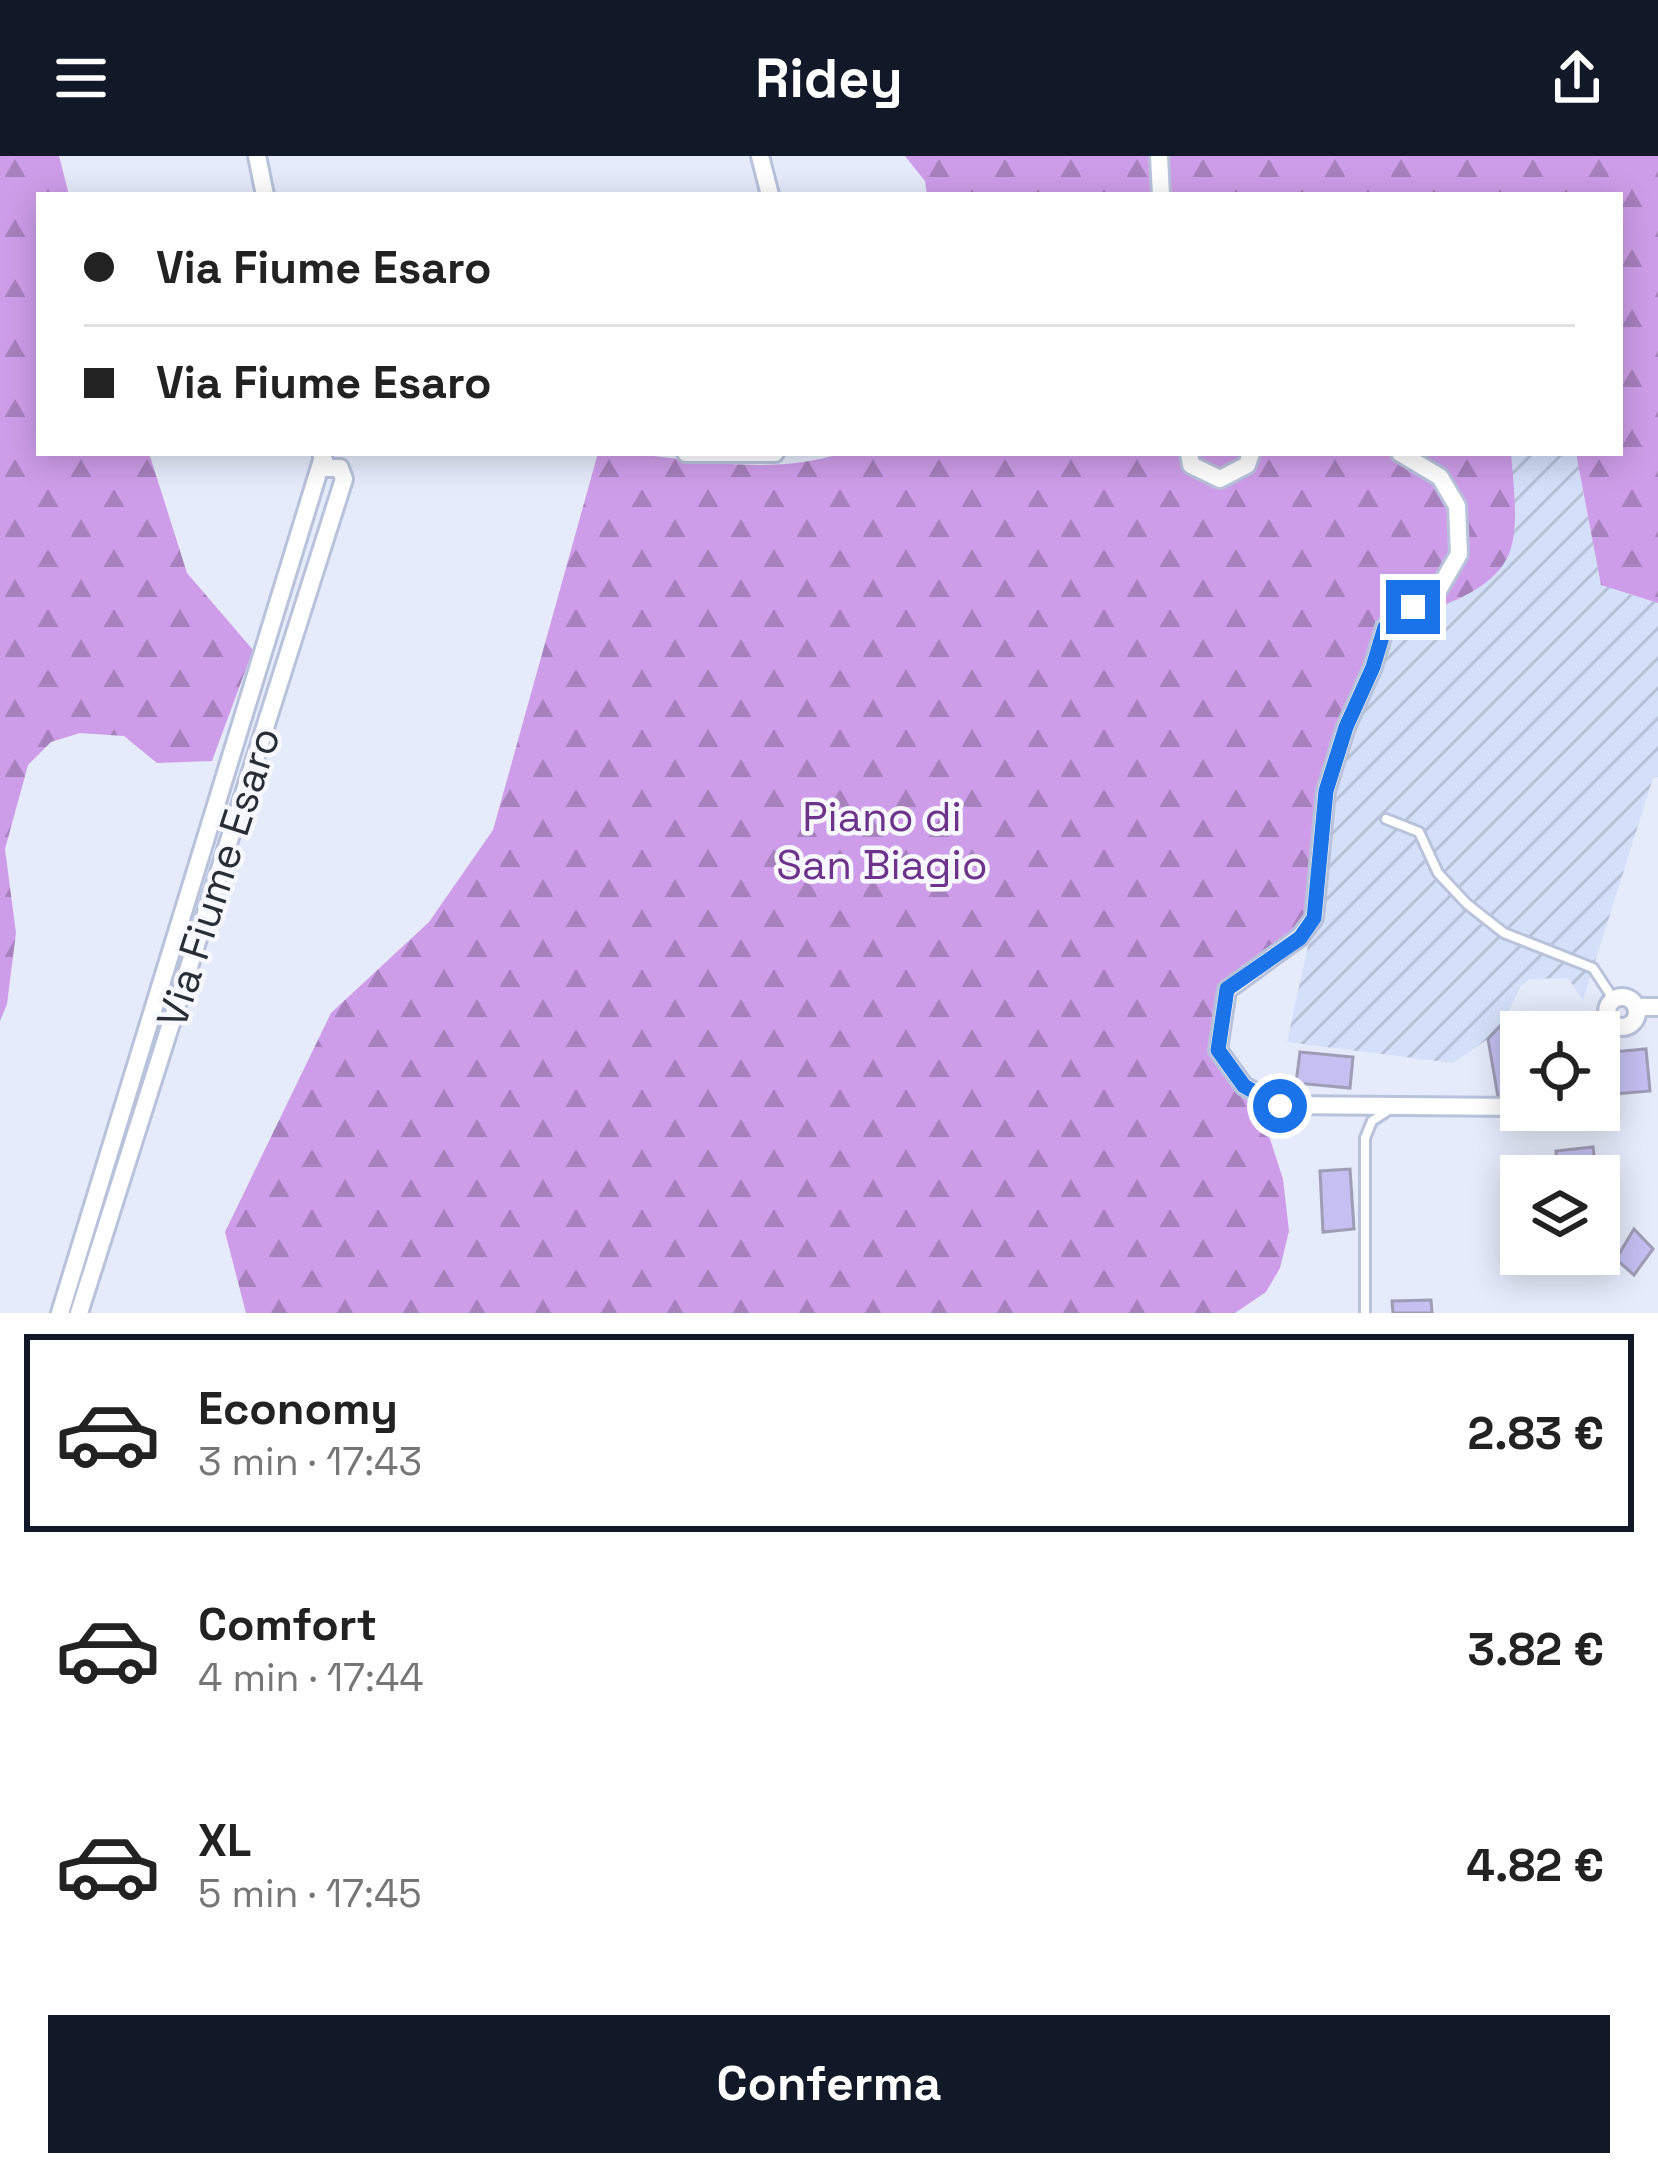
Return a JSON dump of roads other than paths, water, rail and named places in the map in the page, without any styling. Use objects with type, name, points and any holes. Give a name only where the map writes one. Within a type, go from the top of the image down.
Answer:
[{"type":"street","points":[[257,156],[264,192]]},
{"type":"street","points":[[760,156],[769,192]]},
{"type":"street","points":[[1159,156],[1161,192]]},
{"type":"street","name":"Via Fiume Esaro","points":[[79,1313],[351,456]]},
{"type":"street","points":[[1190,456],[1191,464],[1220,479],[1247,464],[1251,456]]},
{"type":"street","points":[[1405,456],[1440,477],[1457,506],[1459,554],[1440,587],[1385,627],[1326,791],[1314,918],[1300,938],[1227,989],[1218,1050],[1244,1086],[1280,1106],[1500,1107]]},
{"type":"street","points":[[321,457],[327,468],[340,468],[344,479]]},
{"type":"street","points":[[60,1313],[321,457]]},
{"type":"street","points":[[1608,1011],[1614,1000],[1629,999],[1636,1006],[1632,1024],[1620,1026]]},
{"type":"street","points":[[1636,1006],[1658,1007]]},
{"type":"lane","points":[[1386,819],[1419,832],[1438,872],[1467,904],[1504,933],[1593,968],[1614,1000]]},
{"type":"lane","points":[[1365,1313],[1365,1138],[1372,1120],[1390,1109]]},
{"type":"park label","name":"Piano di San Biagio","points":[[882,840]]}]
